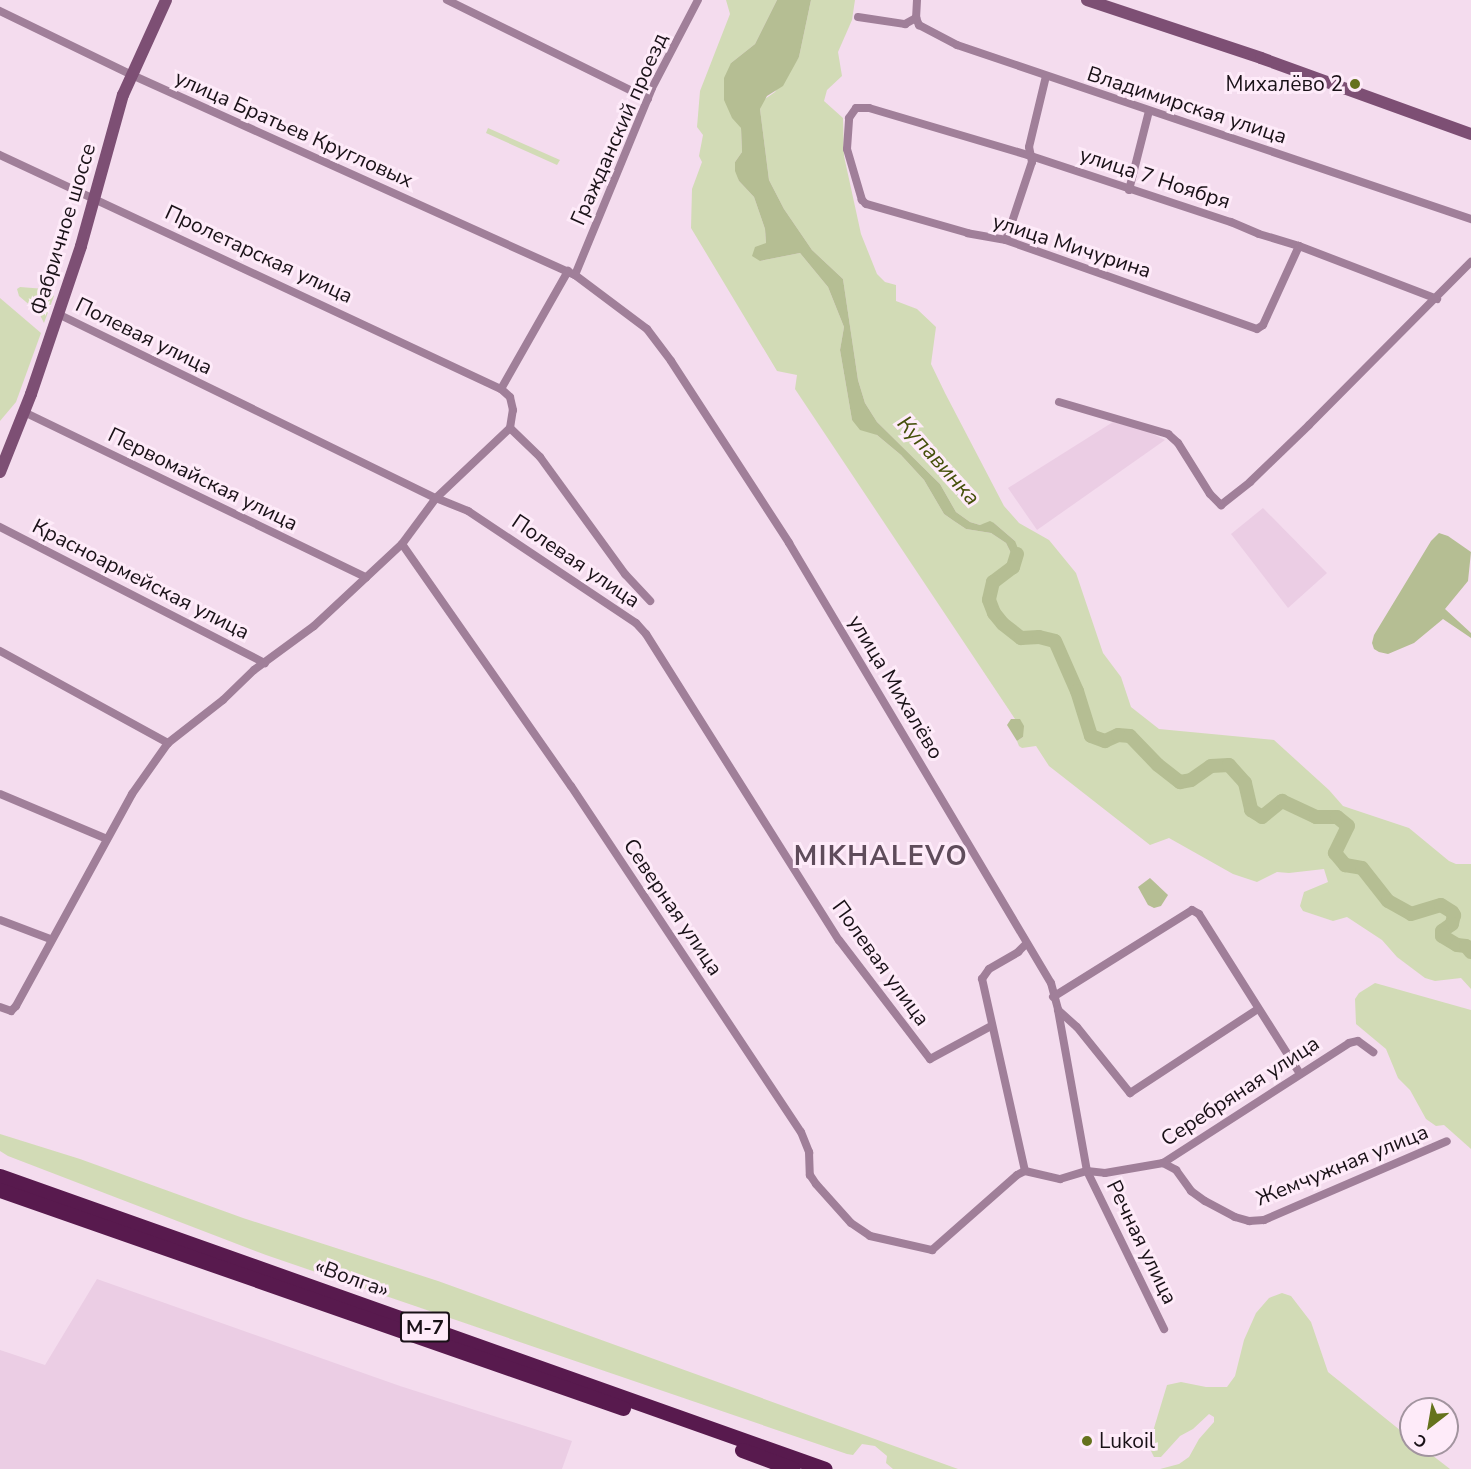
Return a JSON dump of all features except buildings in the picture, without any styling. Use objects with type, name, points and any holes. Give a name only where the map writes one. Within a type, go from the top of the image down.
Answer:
[{"type":"highway","name":"«Волга»","points":[[0,1176],[825,1469]]},
{"type":"highway","name":"«Волга»","points":[[0,1190],[793,1469]]},
{"type":"main road","name":"Фабричное шоссе","points":[[0,472],[24,412],[58,314],[95,197],[118,109],[166,0]]},
{"type":"main road","points":[[1087,0],[1260,57],[1471,134]]},
{"type":"street","points":[[447,0],[648,99]]},
{"type":"street","name":"Гражданский проезд","points":[[501,389],[572,273],[648,99],[698,0]]},
{"type":"street","points":[[858,17],[905,24],[916,18],[917,0]]},
{"type":"street","name":"улица Братьев Кругловых","points":[[0,11],[132,75],[572,273]]},
{"type":"street","name":"Владимирская улица","points":[[916,18],[919,25],[940,37],[1046,76],[1471,219]]},
{"type":"street","points":[[1006,240],[1032,162],[1028,155],[1046,76]]},
{"type":"street","name":"улица 7 Ноября","points":[[866,204],[862,200],[847,149],[849,118],[856,108],[869,108],[898,115],[1028,155],[1299,246],[1437,299]]},
{"type":"street","points":[[1129,190],[1149,111]]},
{"type":"street","name":"Пролетарская улица","points":[[0,154],[501,389]]},
{"type":"street","name":"улица Мичурина","points":[[866,204],[968,233],[1006,240],[1257,329],[1263,325],[1299,246]]},
{"type":"street","points":[[1059,402],[1160,431],[1173,438],[1210,494],[1221,506],[1250,482],[1437,299],[1471,262]]},
{"type":"street","name":"улица Михалёво","points":[[572,273],[647,329],[671,361],[789,543],[1051,983],[1087,1171]]},
{"type":"street","name":"Полевая улица","points":[[58,314],[436,498],[476,515],[630,619],[646,634],[764,825],[839,940],[930,1059],[991,1026]]},
{"type":"street","points":[[0,1006],[11,1011],[132,794],[168,742],[314,626],[402,544],[436,498],[510,428],[513,410],[510,397],[501,389]]},
{"type":"street","name":"Первомайская улица","points":[[24,412],[366,577]]},
{"type":"street","points":[[510,428],[540,457],[624,574],[650,601]]},
{"type":"street","name":"Красноармейская улица","points":[[0,527],[265,663]]},
{"type":"street","name":"Северная улица","points":[[402,544],[571,786],[801,1132],[809,1152],[810,1175],[860,1231],[870,1236],[932,1250],[1017,1175],[1025,1171]]},
{"type":"street","points":[[0,651],[168,742]]},
{"type":"street","points":[[0,794],[107,838]]},
{"type":"street","points":[[1053,997],[1192,910],[1199,914],[1300,1074]]},
{"type":"street","points":[[0,920],[50,939]]},
{"type":"street","points":[[1025,1171],[982,979],[989,969],[1018,952],[1026,944]]},
{"type":"street","points":[[1058,1010],[1077,1027],[1130,1093],[1258,1009]]},
{"type":"street","name":"Серебряная улица","points":[[1025,1171],[1060,1179],[1087,1171],[1105,1173],[1163,1163],[1349,1043],[1358,1041],[1373,1052]]},
{"type":"street","name":"Жемчужная улица","points":[[1163,1163],[1176,1170],[1191,1191],[1205,1201],[1235,1217],[1249,1221],[1264,1220],[1447,1141]]},
{"type":"street","name":"Речная улица","points":[[1087,1171],[1164,1329]]},
{"type":"shaded area","points":[[726,0],[777,0],[755,44],[731,63],[741,128],[742,152],[735,162],[739,181],[754,197],[765,229],[766,243],[760,261],[800,253],[828,287],[844,327],[840,350],[852,420],[877,435],[901,455],[924,480],[944,514],[966,529],[991,533],[1006,543],[1011,553],[1009,565],[1015,541],[994,523],[980,525],[970,522],[956,512],[940,484],[877,422],[865,403],[858,380],[843,279],[812,250],[784,209],[769,180],[760,109],[762,101],[775,92],[799,57],[811,0],[855,0],[852,20],[838,52],[842,76],[827,90],[824,101],[843,118],[844,156],[861,234],[877,274],[885,282],[896,285],[896,301],[917,309],[936,327],[931,364],[945,393],[1004,506],[1019,523],[1049,540],[1076,573],[1103,653],[1121,677],[1131,707],[1159,729],[1274,740],[1329,790],[1343,806],[1409,828],[1449,861],[1456,864],[1471,864],[1471,989],[1461,978],[1435,981],[1425,978],[1397,957],[1382,940],[1347,917],[1333,921],[1303,911],[1300,906],[1304,892],[1328,882],[1324,869],[1277,872],[1257,882],[1233,874],[1169,838],[1150,845],[1049,766],[1036,746],[1022,748],[1019,746],[1017,741],[1023,737],[1019,719],[1015,719],[795,389],[797,375],[777,371],[691,228],[692,189],[702,162],[699,156],[703,135],[697,127],[700,91],[730,14]]},
{"type":"shaded area","points":[[777,0],[811,0],[799,57],[783,86],[767,96],[760,109],[769,180],[784,209],[812,250],[843,279],[858,380],[865,403],[877,422],[940,484],[956,512],[970,522],[980,525],[990,521],[1015,541],[1021,556],[1018,568],[1010,569],[1011,553],[1006,543],[991,533],[966,529],[944,514],[924,480],[901,455],[877,435],[860,430],[852,420],[840,350],[844,327],[828,287],[800,253],[760,261],[752,256],[755,247],[766,243],[765,229],[754,197],[739,181],[735,171],[735,162],[742,152],[741,128],[732,118],[724,100],[724,78],[731,63],[755,44]]},
{"type":"shaded area","points":[[488,128],[560,160],[557,165],[486,133]]},
{"type":"shaded area","points":[[20,287],[45,289],[54,296],[44,323],[39,313],[19,296],[17,289]]},
{"type":"shaded area","points":[[0,298],[41,333],[16,402],[0,421]]},
{"type":"shaded area","points":[[1113,422],[1145,430],[1165,440],[1037,530],[1008,488]]},
{"type":"shaded area","points":[[1263,508],[1327,573],[1288,608],[1231,534]]},
{"type":"shaded area","points":[[1439,533],[1448,536],[1471,552],[1468,581],[1445,609],[1471,633],[1471,638],[1443,619],[1414,643],[1388,654],[1379,652],[1374,649],[1372,643],[1374,635],[1431,541]]},
{"type":"shaded area","points":[[1011,719],[1020,719],[1024,726],[1023,737],[1017,741],[1007,725]]},
{"type":"shaded area","points":[[1150,878],[1168,895],[1161,906],[1154,908],[1148,905],[1138,887]]},
{"type":"shaded area","points":[[1375,983],[1471,1010],[1471,1149],[1444,1125],[1436,1126],[1426,1119],[1410,1090],[1398,1078],[1386,1049],[1356,1024],[1355,999],[1359,993]]},
{"type":"shaded area","points":[[0,1134],[80,1159],[243,1218],[438,1281],[958,1469],[893,1469],[886,1463],[887,1456],[875,1446],[862,1444],[853,1455],[847,1454],[266,1255],[8,1156],[0,1151]]},
{"type":"shaded area","points":[[97,1279],[400,1386],[572,1441],[562,1469],[0,1469],[0,1350],[45,1365]]},
{"type":"shaded area","points":[[1282,1293],[1291,1296],[1311,1322],[1328,1372],[1399,1429],[1399,1457],[1434,1457],[1450,1469],[1160,1469],[1179,1464],[1189,1457],[1199,1439],[1214,1422],[1214,1417],[1209,1414],[1193,1429],[1180,1436],[1161,1457],[1154,1457],[1150,1449],[1167,1385],[1181,1382],[1206,1387],[1227,1387],[1235,1376],[1244,1340],[1256,1313],[1269,1298]]},
{"type":"waterway","name":"Купавинка","points":[[1017,554],[1013,567],[993,582],[989,600],[994,613],[1003,624],[1021,638],[1039,637],[1055,641],[1077,691],[1091,736],[1105,741],[1118,735],[1130,736],[1158,765],[1180,782],[1191,780],[1211,766],[1229,765],[1245,783],[1251,810],[1262,817],[1282,801],[1316,817],[1337,817],[1348,826],[1335,853],[1345,865],[1362,868],[1388,901],[1411,914],[1441,905],[1452,912],[1454,915],[1452,924],[1442,931],[1442,936],[1457,945],[1466,946],[1471,952]]},
{"type":"place","name":"Михалёво 2","points":[[1355,84]]},
{"type":"place","name":"Lukoil","points":[[1087,1441]]},
{"type":"district","name":"MIKHALEVO","points":[[881,857]]}]
